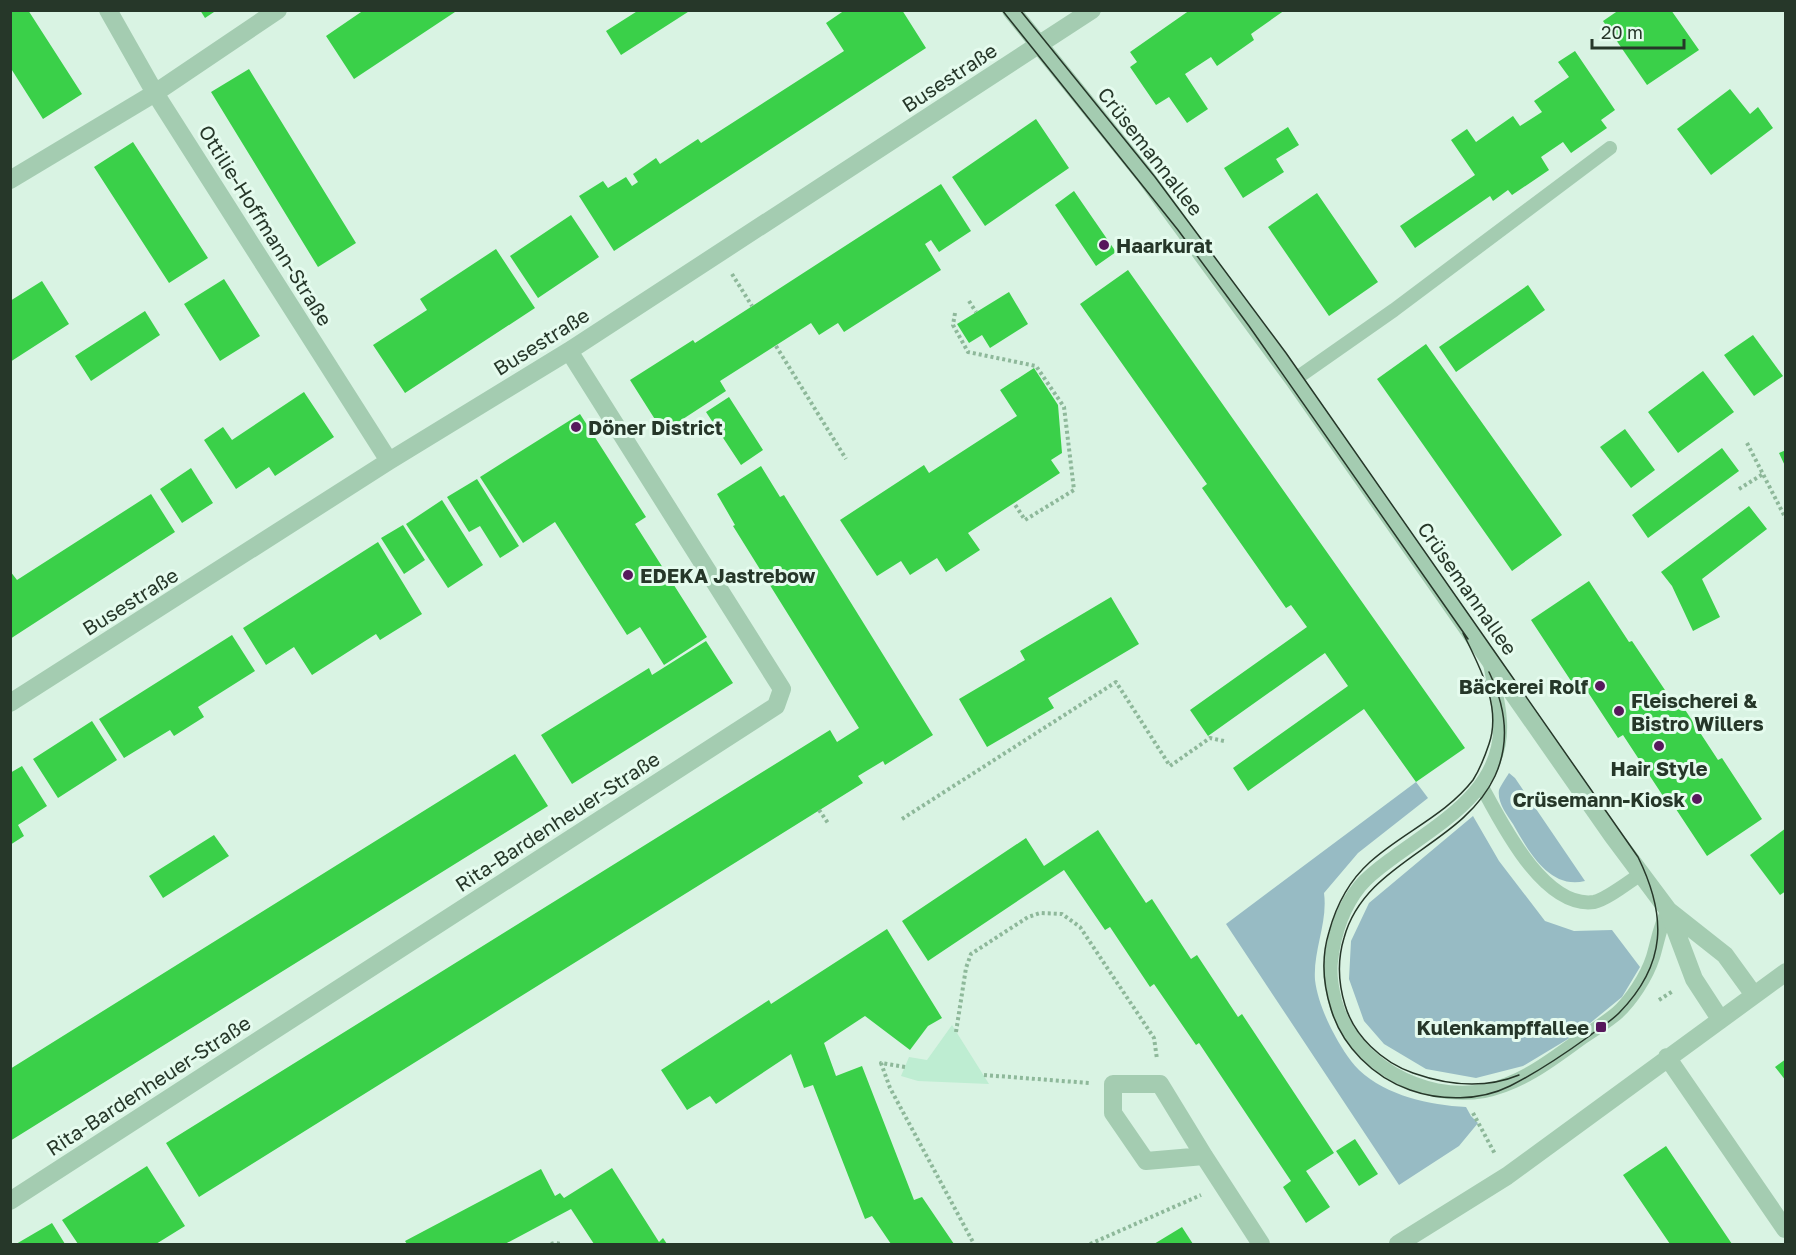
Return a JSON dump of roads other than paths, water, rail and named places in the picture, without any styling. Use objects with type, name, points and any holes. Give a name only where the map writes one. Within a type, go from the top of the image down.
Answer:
[{"type":"street","name":"Ottilie-Hoffmann-Straße","points":[[108,10],[155,93],[389,461]]},
{"type":"street","points":[[10,180],[155,93],[278,10]]},
{"type":"street","name":"Crüsemannallee","points":[[1011,10],[1144,175],[1294,380],[1668,910],[1725,955],[1754,994]]},
{"type":"street","name":"Busestraße","points":[[10,703],[389,461],[569,351],[1092,10]]},
{"type":"street","name":"Rita-Bardenheuer-Straße","points":[[10,1201],[776,706],[782,689],[569,351]]},
{"type":"street","name":"Crüsemannallee","points":[[1668,910],[1694,979],[1720,1019]]},
{"type":"street","points":[[1398,1245],[1507,1176],[1785,972]]},
{"type":"street","points":[[1667,1057],[1785,1229]]},
{"type":"street","points":[[1204,1156],[1146,1161],[1113,1113],[1113,1084],[1160,1084],[1262,1245]]},
{"type":"lane","points":[[1294,380],[1394,310],[1610,148]]},
{"type":"lane","points":[[1489,658],[1500,721],[1497,747],[1482,787],[1447,819],[1378,869],[1360,886],[1336,933],[1330,964],[1332,991],[1340,1019],[1353,1040],[1381,1066],[1411,1084],[1452,1093],[1485,1091],[1518,1079],[1539,1068],[1617,1013],[1637,988],[1652,959],[1658,931],[1668,910]]},
{"type":"lane","points":[[1482,787],[1532,868],[1564,897],[1577,902],[1596,901],[1641,874]]},
{"type":"tram line","points":[[1002,10],[1178,230],[1249,326],[1468,639]]},
{"type":"tram line","points":[[1020,10],[1155,177],[1286,353],[1638,857],[1647,879],[1654,899],[1657,919],[1654,958],[1635,995],[1619,1013],[1560,1057],[1510,1086],[1473,1097],[1447,1098],[1422,1094],[1396,1084],[1372,1068],[1351,1047],[1336,1023],[1331,1009],[1326,990],[1324,961],[1326,942],[1332,922],[1356,877],[1370,862],[1450,804],[1473,780],[1482,762],[1492,730],[1491,701],[1482,673],[1463,633]]},
{"type":"tram line","points":[[1489,672],[1499,697],[1504,723],[1503,750],[1495,776],[1480,800],[1460,820],[1392,871],[1372,890],[1355,912],[1342,947],[1339,963],[1340,980],[1349,1016],[1362,1037],[1380,1055],[1402,1068],[1426,1077],[1466,1084],[1493,1082],[1519,1075]]},
{"type":"place","name":"Haarkurat","points":[[1104,245]]},
{"type":"place","name":"Döner District","points":[[576,427]]},
{"type":"place","name":"EDEKA Jastrebow","points":[[628,575]]},
{"type":"place","name":"Bäckerei Rolf","points":[[1600,686]]},
{"type":"place","name":"Fleischerei & Bistro Willers","points":[[1619,711]]},
{"type":"place","name":"Hair Style","points":[[1659,746]]},
{"type":"place","name":"Crüsemann-Kiosk","points":[[1697,799]]},
{"type":"place","name":"Kulenkampffallee","points":[[1601,1027]]}]
